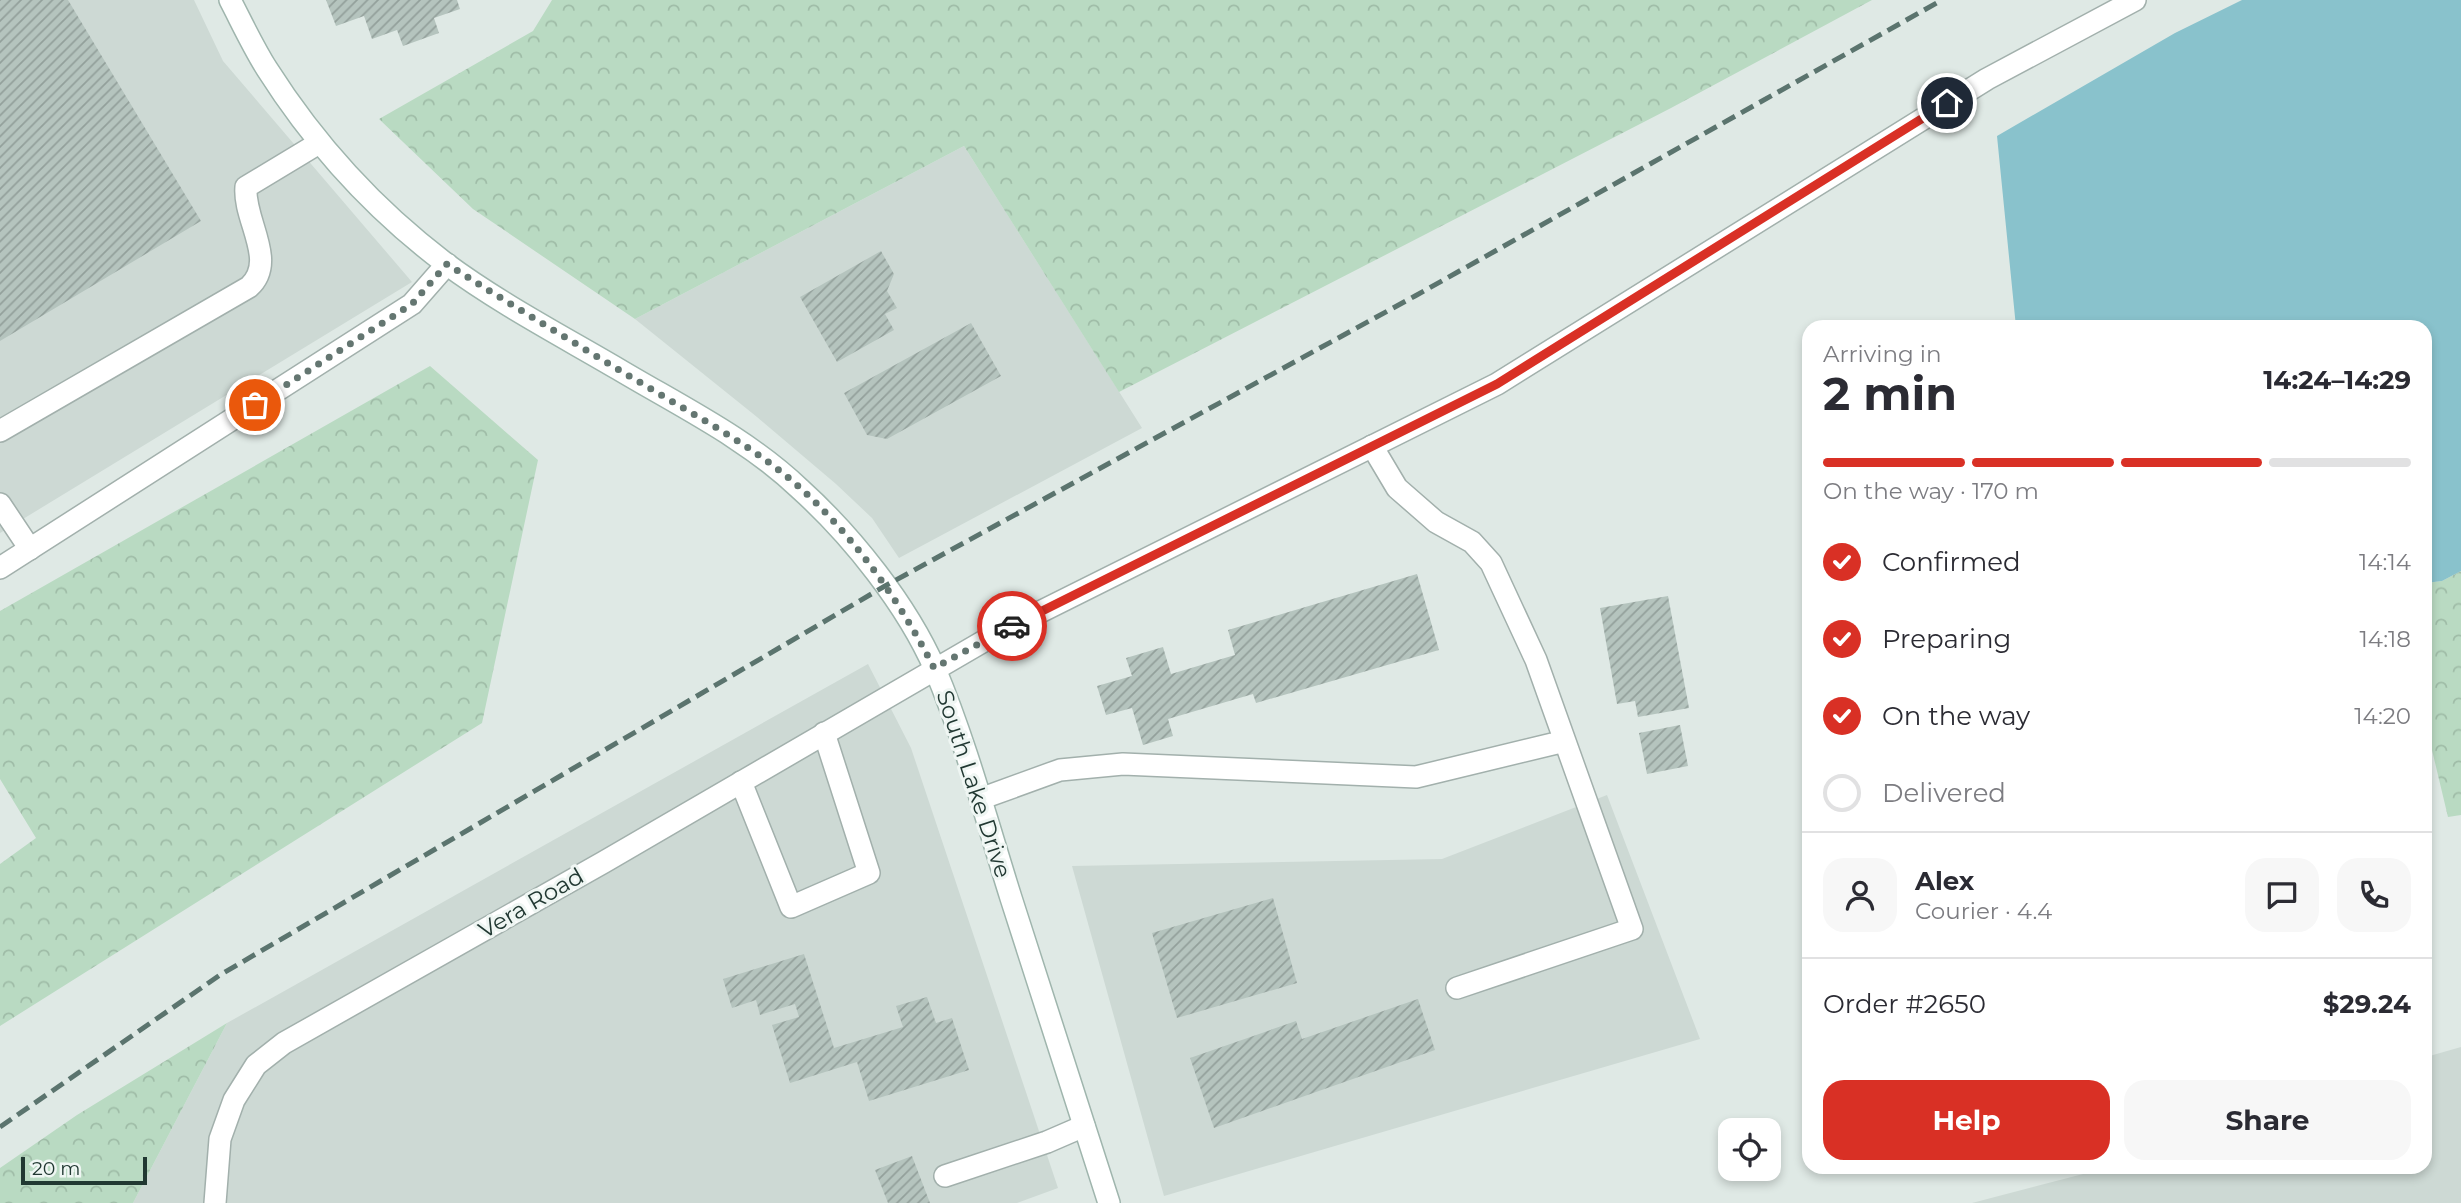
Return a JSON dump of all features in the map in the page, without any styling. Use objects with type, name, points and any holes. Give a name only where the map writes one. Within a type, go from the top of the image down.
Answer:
[{"type":"street","name":"South Lake Drive","points":[[230,0],[266,68],[319,143],[390,217],[447,264],[734,438],[778,470],[826,515],[885,586],[905,614],[934,668],[965,750],[1109,1203]]},
{"type":"street","name":"Vera Road","points":[[215,1203],[220,1139],[234,1100],[256,1065],[284,1043],[604,862],[996,634],[1497,384],[1987,79],[2134,0]]},
{"type":"street","points":[[0,432],[257,280],[261,268],[260,251],[247,214],[246,187],[319,143]]},
{"type":"street","points":[[0,568],[412,304],[447,264]]},
{"type":"street","points":[[1372,446],[1397,488],[1436,522],[1472,542],[1491,563],[1536,660],[1632,929],[1457,988]]},
{"type":"street","points":[[0,504],[30,549]]},
{"type":"street","points":[[741,782],[792,907],[869,873],[824,733]]},
{"type":"street","points":[[980,799],[1060,770],[1092,765],[1123,764],[1416,777],[1565,741]]},
{"type":"street","points":[[945,1176],[1047,1142],[1084,1126]]},
{"type":"shaded area","points":[[0,0],[194,0],[223,61],[412,282],[0,533]]},
{"type":"shaded area","points":[[964,146],[1142,428],[899,558],[872,518],[836,484],[635,319]]},
{"type":"shaded area","points":[[868,664],[911,748],[1058,1188],[1017,1203],[133,1203],[227,1023]]},
{"type":"shaded area","points":[[1607,795],[1700,1039],[1164,1196],[1072,866],[1442,859]]},
{"type":"shaded area","points":[[2461,1047],[2461,1203],[1972,1203],[2083,1174],[2432,1174],[2432,1055]]},
{"type":"green space","points":[[552,0],[1872,0],[1671,108],[1119,392],[964,146],[635,319],[473,209],[379,119],[533,31]]},
{"type":"green space","points":[[430,366],[538,460],[482,723],[0,1026],[0,864],[36,838],[0,779],[0,611]]},
{"type":"green space","points":[[2461,571],[2461,815],[2448,817],[2432,750],[2432,582],[2442,581]]},
{"type":"green space","points":[[227,1023],[133,1203],[0,1203],[0,1168],[77,1115]]},
{"type":"water","points":[[2242,0],[2461,0],[2461,571],[2442,581],[2432,582],[2432,320],[2015,320],[1997,136],[2175,33]]},
{"type":"building","points":[[0,0],[68,0],[201,221],[0,341]]},
{"type":"building","points":[[326,0],[457,0],[460,9],[434,18],[439,33],[403,46],[397,30],[372,39],[364,16],[336,26]]},
{"type":"building","points":[[881,251],[894,274],[887,291],[897,308],[885,314],[894,330],[837,362],[800,297]]},
{"type":"building","points":[[971,323],[1001,376],[887,439],[867,435],[844,393]]},
{"type":"building","points":[[1417,574],[1439,650],[1256,703],[1253,694],[1168,719],[1173,736],[1143,745],[1132,708],[1106,715],[1097,686],[1132,676],[1126,658],[1163,647],[1171,674],[1235,655],[1228,630]]},
{"type":"building","points":[[1668,596],[1689,708],[1638,717],[1635,701],[1617,704],[1600,608]]},
{"type":"building","points":[[1680,725],[1688,766],[1647,774],[1639,733]]},
{"type":"building","points":[[1273,898],[1297,983],[1177,1018],[1152,933]]},
{"type":"building","points":[[804,954],[834,1048],[903,1027],[896,1006],[927,997],[936,1023],[952,1018],[969,1070],[869,1101],[857,1062],[790,1083],[772,1025],[799,1017],[795,1004],[760,1015],[756,1000],[732,1008],[723,979]]},
{"type":"building","points":[[1418,999],[1435,1050],[1214,1128],[1190,1058],[1296,1021],[1302,1039]]},
{"type":"building","points":[[912,1156],[930,1203],[888,1203],[875,1170]]},
{"type":"railway","points":[[0,1127],[220,975],[885,586],[1415,296],[1942,0]]},
{"type":"way so far","points":[[255,405],[412,304],[447,264],[734,438],[800,488],[835,525],[885,586],[905,614],[934,668],[1012,626]]},
{"type":"route","points":[[1012,626],[1497,384],[1947,103]]}]
